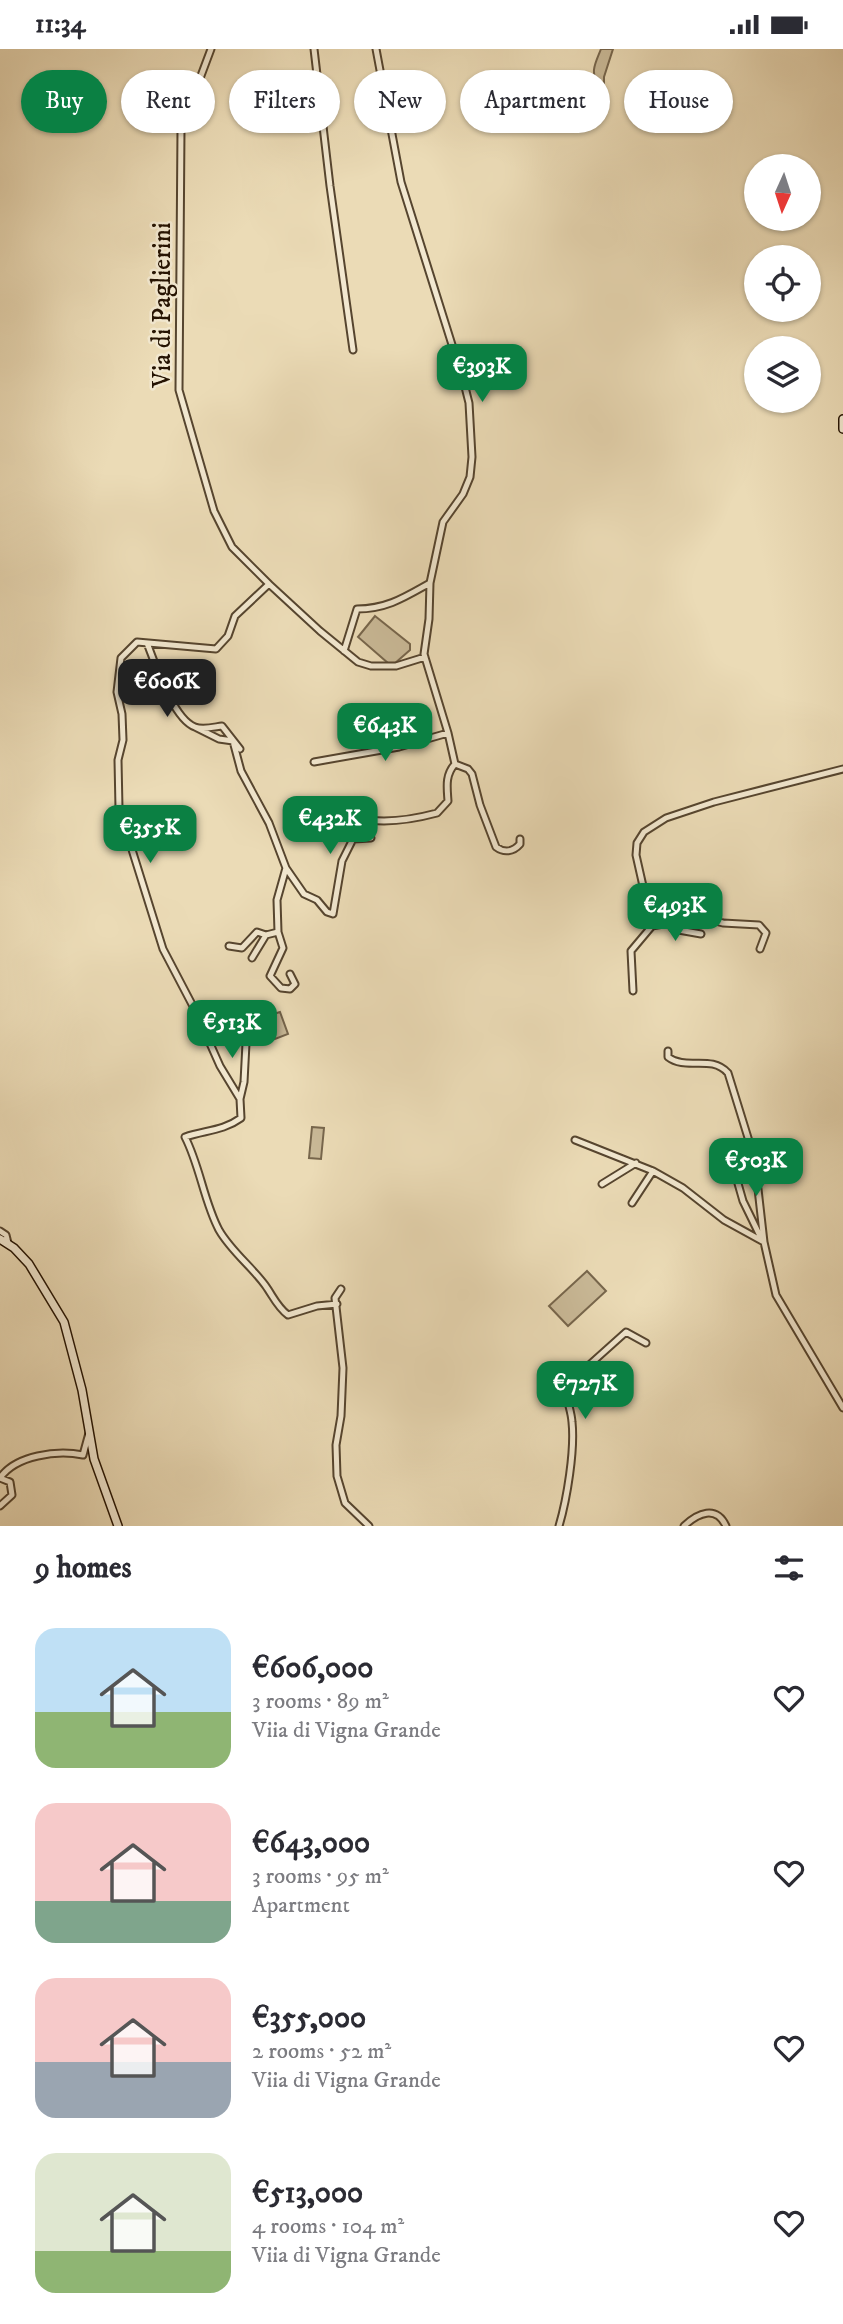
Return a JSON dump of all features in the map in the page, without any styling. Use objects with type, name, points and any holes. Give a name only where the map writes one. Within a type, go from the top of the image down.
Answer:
[{"type":"street","name":"Via di Paglierini","points":[[211,49],[181,129],[178,390],[214,511],[232,547],[269,584],[358,662],[371,666],[396,666],[425,657]]},
{"type":"street","points":[[314,49],[333,211],[354,350]]},
{"type":"street","points":[[337,809],[346,815],[385,821],[437,813],[448,801],[448,776],[455,764],[425,657],[430,583],[443,522],[463,494],[470,477],[472,457],[469,403],[401,182],[376,49]]},
{"type":"street","points":[[843,419],[843,429]]},
{"type":"street","points":[[344,651],[357,609],[377,609],[430,583]]},
{"type":"street","points":[[240,1099],[220,1066],[163,949],[119,808],[118,760],[123,740],[122,714],[117,692],[121,658],[137,642],[216,649],[229,636],[234,616],[269,584]]},
{"type":"street","points":[[147,643],[160,676],[182,718],[219,739],[233,741]]},
{"type":"street","points":[[195,727],[222,726],[240,749]]},
{"type":"street","points":[[314,762],[399,747],[448,733]]},
{"type":"street","points":[[233,741],[241,771],[269,823],[286,868],[304,894],[317,900],[327,912],[333,914],[342,861],[353,839],[371,838]]},
{"type":"street","points":[[455,764],[468,769],[472,774],[496,848],[505,852],[513,850],[520,844],[520,839]]},
{"type":"street","points":[[652,926],[635,853],[640,838],[647,829],[666,818],[707,804],[843,769]]},
{"type":"street","points":[[286,868],[277,900],[278,932],[283,948],[270,976],[281,988],[290,989],[295,984],[290,974]]},
{"type":"street","points":[[633,991],[631,951],[652,926],[696,916],[723,923],[759,925],[764,928],[766,935],[760,949]]},
{"type":"street","points":[[669,923],[673,929],[701,934]]},
{"type":"street","points":[[229,946],[242,948],[257,932],[266,935],[278,932]]},
{"type":"street","points":[[252,958],[266,935]]},
{"type":"street","points":[[247,1024],[244,1082],[240,1099],[241,1118],[228,1128],[207,1130],[185,1137],[218,1228],[288,1315],[317,1306],[337,1304]]},
{"type":"street","points":[[668,1051],[671,1060],[712,1062],[728,1073],[748,1135],[764,1243],[775,1295],[843,1408]]},
{"type":"street","points":[[575,1140],[653,1171],[683,1188],[724,1220],[764,1243]]},
{"type":"street","points":[[731,1159],[746,1207],[764,1243]]},
{"type":"street","points":[[602,1184],[636,1163]]},
{"type":"street","points":[[632,1203],[653,1171]]},
{"type":"street","points":[[0,1231],[7,1237],[8,1243]]},
{"type":"street","points":[[0,1239],[8,1243],[33,1269],[64,1322],[103,1488],[118,1526]]},
{"type":"street","points":[[341,1289],[335,1298],[343,1368],[341,1416],[336,1445],[337,1476],[345,1503],[369,1526]]},
{"type":"street","points":[[559,1526],[572,1435],[572,1419],[565,1395],[568,1384],[626,1332],[646,1343]]},
{"type":"street","points":[[0,1506],[12,1495],[10,1482],[0,1478],[6,1469],[35,1457],[66,1452],[83,1455],[89,1430]]},
{"type":"street","points":[[684,1526],[696,1516],[706,1513],[718,1515],[726,1526]]},
{"type":"shaded area","points":[[601,49],[613,49],[606,70],[594,70]]},
{"type":"shaded area","points":[[375,616],[410,644],[410,650],[394,664],[388,663],[358,637]]},
{"type":"shaded area","points":[[280,1012],[288,1034],[275,1039],[267,1016]]},
{"type":"shaded area","points":[[312,1127],[324,1128],[321,1159],[309,1158]]},
{"type":"shaded area","points":[[587,1271],[606,1291],[568,1326],[549,1306]]}]
